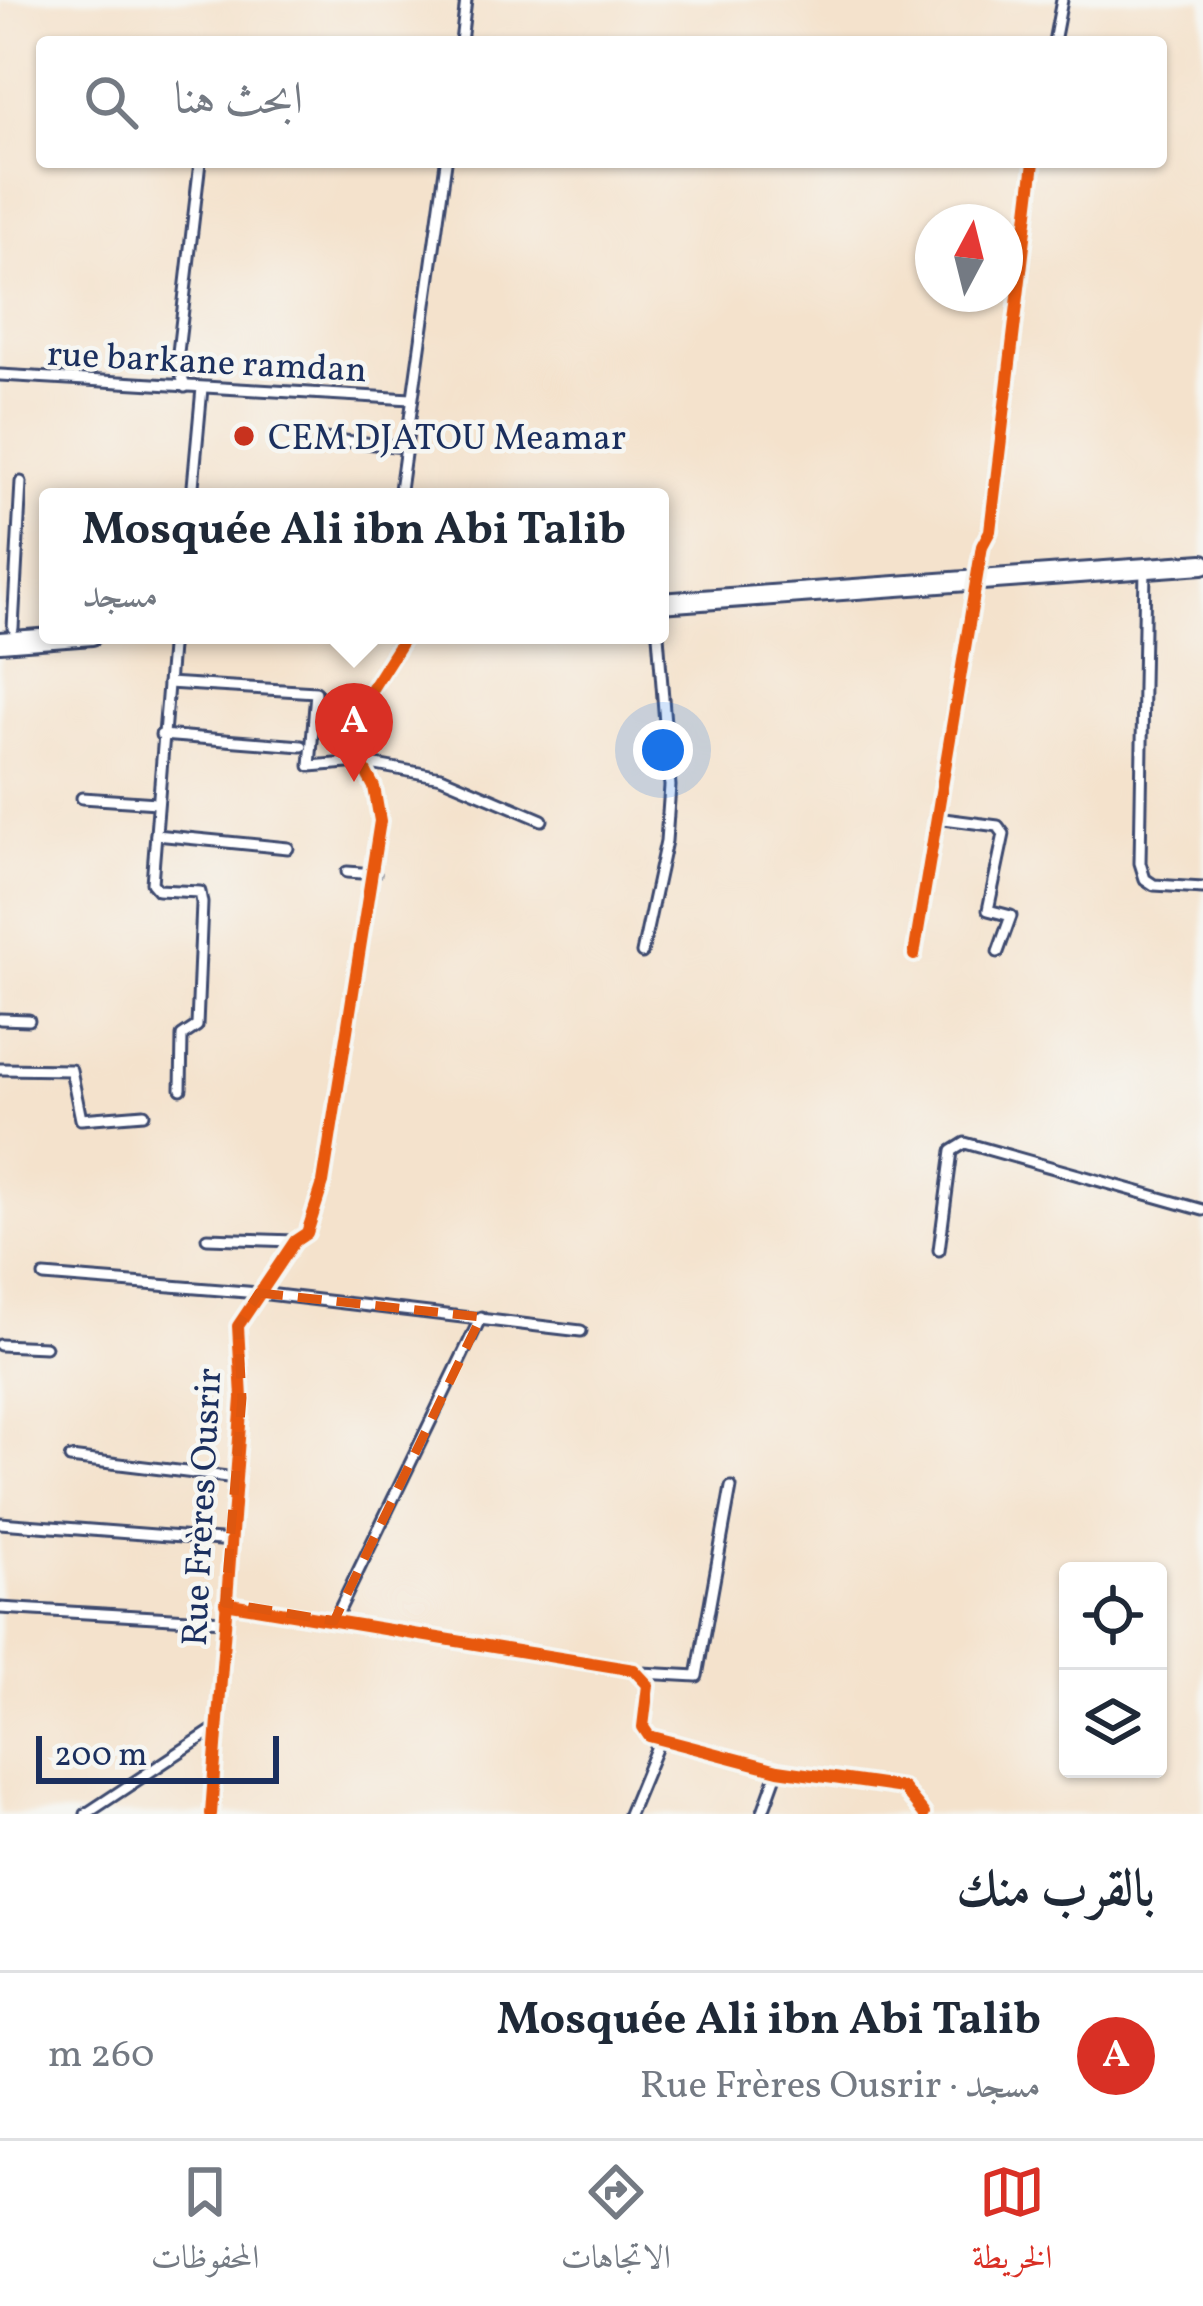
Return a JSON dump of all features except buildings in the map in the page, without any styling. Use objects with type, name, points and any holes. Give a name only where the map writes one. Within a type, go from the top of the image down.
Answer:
[{"type":"highway","points":[[669,602],[1203,560]]},
{"type":"highway","points":[[669,592],[1144,568],[1203,560]]},
{"type":"highway","points":[[4,633],[39,627]]},
{"type":"highway","points":[[4,633],[39,634]]},
{"type":"street","points":[[462,36],[466,0]]},
{"type":"street","points":[[1055,36],[1062,0]]},
{"type":"street","points":[[184,387],[178,361],[199,168]]},
{"type":"street","points":[[400,488],[445,168]]},
{"type":"street","points":[[914,955],[989,531],[1033,168]]},
{"type":"street","name":"rue barkane ramdan","points":[[0,375],[411,399]]},
{"type":"street","points":[[193,488],[202,388]]},
{"type":"street","points":[[324,439],[405,447]]},
{"type":"street","points":[[4,633],[21,482]]},
{"type":"street","points":[[1144,568],[1140,863],[1145,879],[1154,884],[1203,888]]},
{"type":"street","points":[[171,644],[152,883],[158,890],[200,892],[202,903],[197,1025],[182,1036],[181,1089]]},
{"type":"street","name":"Rue Frères Ousrir","points":[[212,1814],[242,1398],[238,1326],[295,1241],[307,1233],[323,1183],[380,821],[374,787],[353,748],[361,706],[400,644]]},
{"type":"street","points":[[642,953],[666,841],[670,787],[659,644]]},
{"type":"street","points":[[167,682],[316,692],[310,766],[361,762],[441,777],[542,820]]},
{"type":"street","points":[[161,735],[302,746]]},
{"type":"street","points":[[82,798],[158,803]]},
{"type":"street","points":[[936,818],[998,826],[1004,834],[988,910],[1011,916],[998,952]]},
{"type":"street","points":[[156,836],[287,848]]},
{"type":"street","points":[[347,872],[375,874]]},
{"type":"street","points":[[0,1019],[29,1020]]},
{"type":"street","points":[[0,1070],[71,1070],[81,1119],[144,1114]]},
{"type":"street","points":[[939,1250],[952,1151],[964,1144],[1203,1210]]},
{"type":"street","points":[[208,1238],[295,1241]]},
{"type":"street","points":[[44,1276],[259,1293],[581,1331]]},
{"type":"street","points":[[334,1622],[481,1317]]},
{"type":"street","points":[[0,1345],[45,1348]]},
{"type":"street","points":[[70,1458],[236,1478]]},
{"type":"street","points":[[225,1603],[642,1673],[698,1676],[731,1487]]},
{"type":"street","points":[[0,1523],[233,1541]]},
{"type":"street","points":[[0,1608],[224,1621]]},
{"type":"street","points":[[642,1673],[648,1684],[643,1727],[660,1739],[778,1770],[903,1788],[924,1814]]},
{"type":"street","points":[[86,1814],[219,1726]]},
{"type":"street","points":[[629,1814],[660,1739]]},
{"type":"street","points":[[762,1814],[778,1770]]},
{"type":"highlighted area","points":[[259,1293],[481,1317],[334,1621],[225,1603],[242,1398],[238,1326]]},
{"type":"cycle path","points":[[914,955],[982,546],[990,531],[1033,168]]},
{"type":"cycle path","points":[[211,1814],[242,1398],[238,1326],[295,1241],[307,1233],[323,1183],[380,821],[374,787],[353,748],[361,706],[400,644]]},
{"type":"cycle path","points":[[225,1603],[634,1670],[648,1685],[643,1727],[649,1736],[778,1770],[903,1788],[924,1814]]},
{"type":"place","name":"CEM DJATOU Meamar","points":[[244,436]]},
{"type":"place","name":"Mosquée Ali ibn Abi Talib","points":[[354,782]]}]
